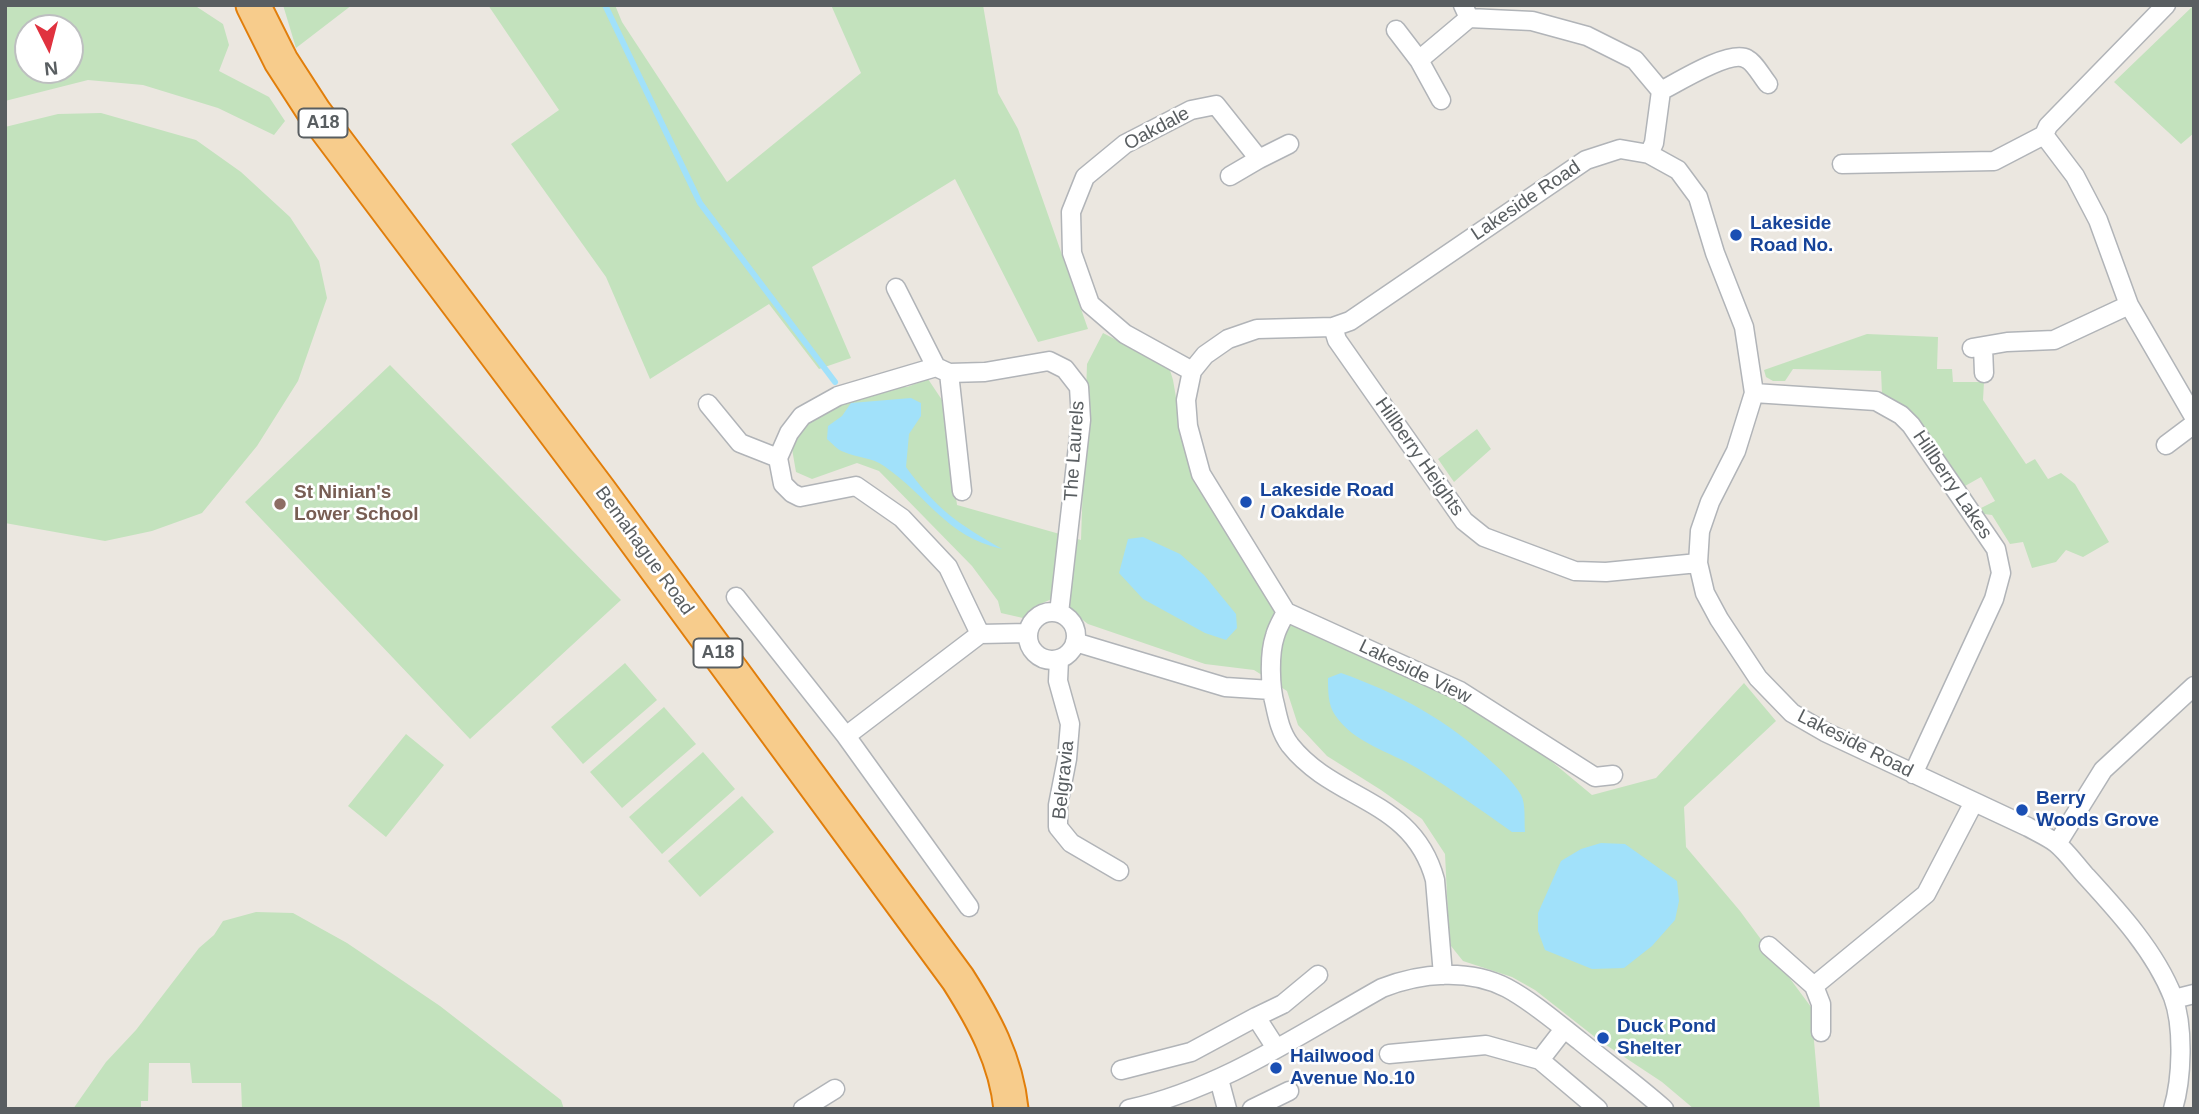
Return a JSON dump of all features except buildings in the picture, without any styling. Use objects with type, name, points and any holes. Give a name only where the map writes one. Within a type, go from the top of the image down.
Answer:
[{"type":"highway","name":"Bemahague Road","points":[[253,5],[281,61],[314,112],[592,480],[958,979],[992,1038],[1004,1073],[1010,1109]]},
{"type":"street","points":[[1842,164],[1994,161],[2044,135],[2048,126],[2166,5]]},
{"type":"street","points":[[1419,60],[1466,12],[1532,21],[1587,36],[1635,60],[1661,91],[1654,143],[1649,154]]},
{"type":"street","points":[[1396,30],[1419,60],[1441,100]]},
{"type":"street","points":[[1661,91],[1735,56],[1747,59],[1768,84]]},
{"type":"street","name":"Oakdale","points":[[1192,371],[1125,334],[1090,304],[1072,253],[1071,212],[1085,177],[1125,144],[1191,110],[1216,105],[1259,159]]},
{"type":"street","points":[[2044,135],[2075,176],[2098,220],[2129,305],[2194,417]]},
{"type":"street","points":[[1230,176],[1289,144]]},
{"type":"street","name":"Lakeside Road","points":[[1192,371],[1205,355],[1228,339],[1257,329],[1333,327],[1350,321],[1586,160],[1620,149],[1649,154],[1678,170],[1698,197],[1744,327],[1754,393],[1736,451],[1710,502],[1700,531],[1698,563],[1705,593],[1758,678],[1793,713],[1825,732],[2028,827],[2057,844],[2106,898],[2157,964],[2174,999],[2180,1038],[2180,1069],[2173,1109]]},
{"type":"street","points":[[896,288],[943,370],[961,491]]},
{"type":"street","points":[[1984,373],[1977,347],[2007,342],[2054,340],[2129,305]]},
{"type":"street","name":"Hillberry Heights","points":[[1333,327],[1337,340],[1464,521],[1485,537],[1574,571],[1606,572],[1698,563]]},
{"type":"street","name":"The Laurels","points":[[778,458],[789,433],[802,416],[838,396],[943,370],[985,372],[1049,361],[1065,369],[1079,387],[1081,420],[1059,613]]},
{"type":"street","points":[[1192,371],[1186,400],[1188,426],[1201,474],[1286,612],[1274,638],[1271,690],[1281,728],[1290,744],[1309,764],[1334,783],[1368,799],[1394,817],[1416,842],[1431,865],[1438,908],[1443,975]]},
{"type":"street","name":"Hillberry Lakes","points":[[1754,393],[1876,401],[1891,408],[1911,425],[1996,549],[2001,573],[1994,599],[1913,774]]},
{"type":"street","points":[[708,404],[740,443],[778,458],[783,484],[792,494],[800,497],[856,486],[902,517],[948,567],[980,634]]},
{"type":"street","points":[[2166,445],[2194,424]]},
{"type":"street","points":[[738,608],[846,736],[969,907]]},
{"type":"street","name":"Lakeside View","points":[[1286,612],[1461,691],[1595,777],[1613,775]]},
{"type":"street","points":[[1059,613],[1071,621],[1076,635],[1069,653],[1059,659],[1043,658],[1037,654],[1031,648],[1028,633],[1034,620],[1040,616],[1059,613]]},
{"type":"street","points":[[846,736],[980,634],[1028,633]]},
{"type":"street","points":[[1075,642],[1225,687],[1271,690]]},
{"type":"street","name":"Belgravia","points":[[1059,659],[1058,681],[1070,724],[1067,759],[1058,805],[1058,827],[1071,843],[1119,871]]},
{"type":"street","points":[[2057,844],[2103,770],[2190,697]]},
{"type":"street","points":[[1814,986],[1926,894],[1974,802]]},
{"type":"street","points":[[945,904],[959,891]]},
{"type":"street","points":[[1769,946],[1814,986],[1821,1004],[1821,1032]]},
{"type":"street","points":[[1121,1070],[1191,1052],[1283,1004],[1318,975]]},
{"type":"street","points":[[1129,1109],[1168,1099],[1219,1079],[1382,988],[1402,980],[1443,975],[1470,976],[1505,987],[1564,1029],[1664,1109]]},
{"type":"street","points":[[2174,999],[2194,994]]},
{"type":"street","points":[[1256,1017],[1276,1048]]},
{"type":"street","points":[[1540,1060],[1564,1029]]},
{"type":"street","points":[[1389,1054],[1486,1045],[1540,1060],[1598,1109]]},
{"type":"street","points":[[1219,1079],[1227,1109]]},
{"type":"street","points":[[803,1109],[835,1089]]},
{"type":"street","points":[[1252,1109],[1289,1091]]},
{"type":"green space","points":[[5,5],[194,5],[223,24],[229,45],[219,71],[269,97],[285,121],[274,135],[218,108],[143,85],[84,81],[84,14],[14,14],[14,84],[72,84],[5,101]]},
{"type":"green space","points":[[283,5],[352,5],[296,48]]},
{"type":"green space","points":[[488,5],[615,5],[622,22],[727,182],[861,73],[831,5],[983,5],[998,93],[1018,129],[1088,329],[1038,342],[955,179],[812,267],[851,358],[819,369],[769,304],[650,379],[606,277],[511,144],[559,110]]},
{"type":"green space","points":[[2194,5],[2194,133],[2181,144],[2114,82]]},
{"type":"green space","points":[[101,113],[196,140],[241,172],[290,217],[319,261],[327,298],[298,381],[257,446],[202,513],[152,531],[105,541],[5,523],[5,127],[58,114]]},
{"type":"green space","points":[[1103,333],[1169,367],[1183,438],[1267,591],[1323,640],[1375,657],[1458,697],[1533,746],[1592,795],[1656,778],[1744,683],[1776,721],[1684,807],[1686,847],[1740,911],[1811,1007],[1820,1109],[1694,1109],[1662,1082],[1600,1041],[1535,990],[1512,977],[1463,961],[1451,946],[1449,936],[1445,854],[1422,819],[1327,756],[1298,725],[1287,691],[1254,670],[1205,664],[1088,624],[1054,598],[1038,605],[1023,618],[1001,613],[998,601],[972,566],[879,471],[857,463],[812,479],[796,472],[791,443],[806,420],[880,386],[907,387],[928,379],[944,403],[957,505],[1081,540],[1087,364]]},
{"type":"green space","points":[[1867,334],[1938,337],[1937,369],[1952,369],[1953,382],[1984,382],[1983,400],[2026,464],[2035,459],[2048,479],[2061,473],[2075,484],[2109,542],[2083,557],[2066,550],[2056,562],[2032,568],[2023,542],[2010,544],[1992,515],[1984,514],[1981,508],[1995,501],[1981,477],[1965,486],[1919,422],[1896,401],[1882,394],[1881,371],[1793,369],[1785,381],[1773,381],[1766,377],[1764,370]]},
{"type":"green space","points":[[390,365],[621,600],[470,739],[245,502]]},
{"type":"green space","points":[[1477,429],[1491,449],[1454,482],[1438,459]]},
{"type":"green space","points":[[625,663],[657,700],[583,764],[551,727]]},
{"type":"green space","points":[[664,707],[696,744],[622,808],[590,772]]},
{"type":"green space","points":[[406,734],[444,765],[386,837],[348,806]]},
{"type":"green space","points":[[703,752],[735,789],[662,854],[629,817]]},
{"type":"green space","points":[[742,796],[774,832],[700,897],[668,861]]},
{"type":"green space","points":[[256,912],[293,913],[347,943],[440,1006],[561,1100],[564,1109],[242,1109],[241,1083],[192,1083],[190,1063],[149,1063],[148,1101],[141,1101],[141,1109],[73,1109],[106,1062],[136,1030],[223,921]]},
{"type":"water","points":[[911,398],[921,403],[921,416],[909,434],[906,467],[938,505],[972,531],[1002,549],[982,543],[951,525],[884,466],[841,451],[827,439],[828,426],[842,416],[851,403]]},
{"type":"water","points":[[1143,537],[1180,554],[1204,575],[1236,614],[1237,628],[1226,640],[1205,633],[1143,599],[1119,573],[1128,539]]},
{"type":"water","points":[[1341,673],[1403,699],[1441,721],[1476,748],[1504,774],[1521,795],[1525,832],[1512,832],[1429,776],[1352,733],[1335,715],[1328,693],[1328,678]]},
{"type":"water","points":[[1601,843],[1625,844],[1677,881],[1679,901],[1675,920],[1652,946],[1624,968],[1592,969],[1545,950],[1538,931],[1538,913],[1561,861],[1581,849]]},
{"type":"waterway","points":[[605,5],[700,203],[835,382]]},
{"type":"place","name":"Lakeside Road No.","points":[[1736,235]]},
{"type":"place","name":"Lakeside Road / Oakdale","points":[[1246,502]]},
{"type":"place","name":"St Ninian's Lower School","points":[[280,504]]},
{"type":"place","name":"Berry Woods Grove","points":[[2022,810]]},
{"type":"place","name":"Duck Pond Shelter","points":[[1603,1038]]},
{"type":"place","name":"Hailwood Avenue No.10","points":[[1276,1068]]}]
